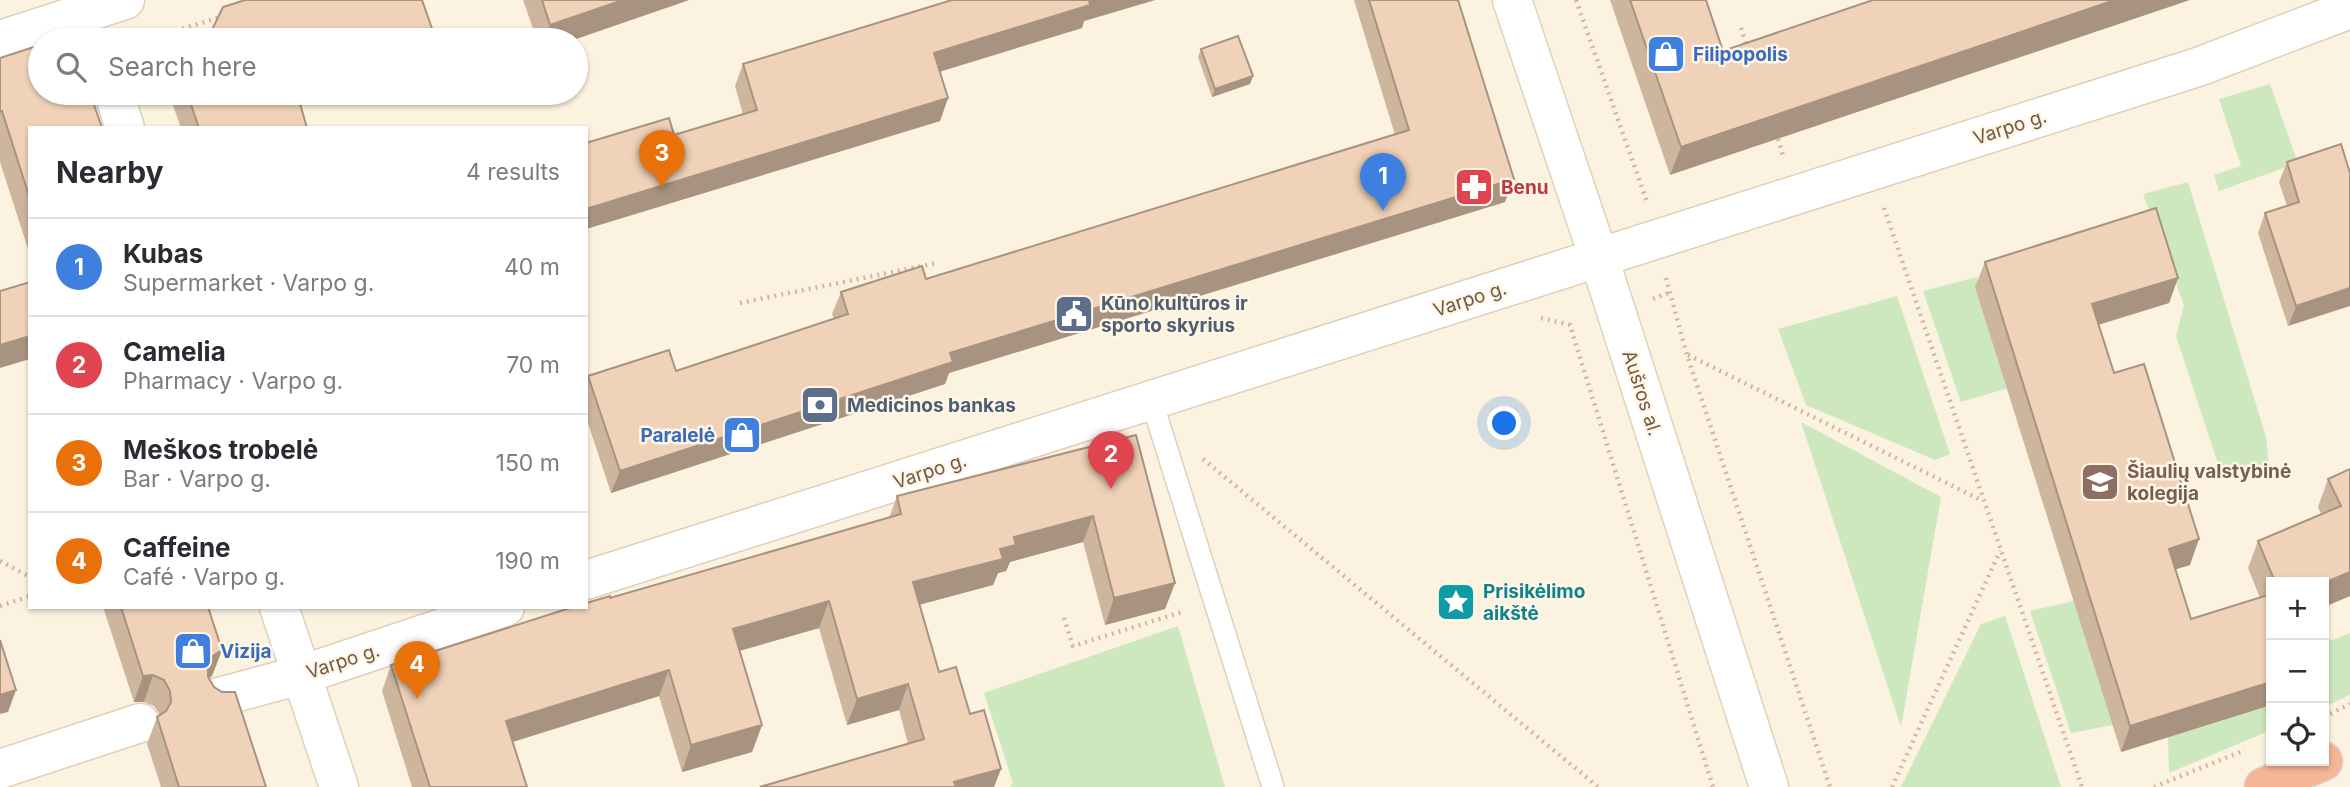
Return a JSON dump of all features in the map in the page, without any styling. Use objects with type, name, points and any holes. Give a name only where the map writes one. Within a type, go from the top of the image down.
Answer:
[{"type":"highway","points":[[2329,758],[2350,748]]},
{"type":"highway","points":[[2264,787],[2312,766]]},
{"type":"street","points":[[46,28],[89,17],[125,0]]},
{"type":"street","name":"Aušros al.","points":[[1512,0],[1598,256],[1769,787]]},
{"type":"street","name":"Varpo g.","points":[[588,579],[1154,410],[1598,256],[2198,67],[2350,9]]},
{"type":"street","points":[[0,40],[28,33]]},
{"type":"street","points":[[118,105],[124,126]]},
{"type":"street","points":[[280,609],[339,787]]},
{"type":"street","name":"Varpo g.","points":[[219,697],[301,676],[499,609]]},
{"type":"street","points":[[0,769],[140,723]]},
{"type":"lane","points":[[1154,410],[1273,787]]},
{"type":"path","points":[[1576,0],[1659,237],[1668,293],[1687,355],[1830,787]]},
{"type":"path","points":[[185,28],[224,16]]},
{"type":"path","points":[[1741,28],[1749,53]]},
{"type":"path","points":[[1890,228],[2082,787]]},
{"type":"path","points":[[740,303],[937,263]]},
{"type":"path","points":[[1508,287],[1518,312],[1570,325],[1713,787]]},
{"type":"path","points":[[1687,355],[1983,501]]},
{"type":"path","points":[[1154,410],[1598,787]]},
{"type":"path","points":[[1892,787],[2000,550]]},
{"type":"path","points":[[0,561],[28,576]]},
{"type":"path","points":[[0,607],[28,597]]},
{"type":"path","points":[[1064,618],[1073,646],[1216,601]]},
{"type":"path","points":[[2329,714],[2350,704]]},
{"type":"path","points":[[2154,787],[2248,748]]},
{"type":"green space","points":[[2270,84],[2298,163],[2219,191],[2214,175],[2241,166],[2219,99]]},
{"type":"green space","points":[[2188,182],[2266,437],[2269,465],[2250,476],[2239,476],[2219,467],[2176,336],[2184,305],[2143,194]]},
{"type":"green space","points":[[1977,277],[2008,388],[1961,402],[1923,291]]},
{"type":"green space","points":[[1897,296],[1950,454],[1935,460],[1806,405],[1778,329]]},
{"type":"green space","points":[[1801,422],[1941,497],[1901,727]]},
{"type":"green space","points":[[2074,601],[2113,725],[2071,733],[2030,611]]},
{"type":"green space","points":[[2005,616],[2061,787],[1901,787],[1981,624]]},
{"type":"green space","points":[[1178,626],[1225,787],[1010,787],[1013,783],[984,693]]},
{"type":"green space","points":[[2350,633],[2350,695],[2329,705],[2329,703],[2329,641]]},
{"type":"green space","points":[[2266,707],[2266,732],[2169,773],[2168,737]]},
{"type":"building","points":[[245,0],[422,0],[432,28],[213,28],[223,7]]},
{"type":"building","points":[[542,0],[623,0],[550,25]]},
{"type":"building","points":[[952,0],[1089,0],[1090,5],[934,53],[948,98],[588,208],[588,142],[669,118],[674,135],[757,110],[743,64]]},
{"type":"building","points":[[1369,0],[1458,0],[1514,179],[950,353],[953,362],[620,471],[588,376],[669,350],[676,371],[848,314],[841,292],[922,266],[926,279],[1409,130]]},
{"type":"building","points":[[1630,0],[1706,0],[1723,51],[1873,0],[2115,0],[1681,147]]},
{"type":"building","points":[[1238,36],[1253,76],[1215,89],[1201,49]]},
{"type":"building","points":[[28,49],[28,105],[94,105],[101,126],[28,126],[28,193],[2,111],[0,112],[0,58]]},
{"type":"building","points":[[191,105],[300,105],[306,126],[198,126]]},
{"type":"building","points":[[2341,144],[2350,173],[2350,288],[2296,306],[2265,213],[2299,202],[2287,162]]},
{"type":"building","name":"Šiaulių valstybinė kolegija","points":[[2156,208],[2178,278],[2092,304],[2114,373],[2144,364],[2199,539],[2169,549],[2191,619],[2266,596],[2266,684],[2130,726],[1985,262]]},
{"type":"building","points":[[28,283],[28,337],[0,345],[0,291]]},
{"type":"building","points":[[1136,435],[1175,583],[1114,598],[1093,516],[1014,537],[1016,545],[1000,549],[1003,559],[913,582],[939,672],[956,667],[970,714],[984,710],[1001,769],[954,782],[956,787],[760,787],[924,739],[908,684],[857,699],[829,601],[733,629],[762,725],[691,745],[669,670],[506,721],[527,787],[430,787],[391,665],[567,609],[588,609],[588,602],[901,514],[897,496]]},
{"type":"building","points":[[2350,469],[2350,572],[2329,581],[2329,577],[2273,577],[2258,541],[2341,506],[2328,479]]},
{"type":"building","points":[[122,609],[209,609],[222,650],[213,656],[208,664],[208,677],[214,687],[222,692],[235,692],[266,787],[179,787],[157,717],[166,711],[171,702],[170,691],[164,680],[153,675],[143,676]]},
{"type":"building","points":[[0,640],[16,690],[0,695]]},
{"type":"place","name":"Filipopolis","points":[[1666,54]]},
{"type":"place","name":"Benu","points":[[1474,187]]},
{"type":"place","name":"Meškos trobelė","points":[[662,188]]},
{"type":"place","name":"Kubas","points":[[1383,211]]},
{"type":"place","name":"Kūno kultūros ir sporto skyrius","points":[[1074,314]]},
{"type":"place","name":"Medicinos bankas","points":[[820,405]]},
{"type":"place","name":"Paralelė","points":[[742,435]]},
{"type":"place","name":"Šiaulių valstybinė kolegija","points":[[2100,482]]},
{"type":"place","name":"Camelia","points":[[1111,489]]},
{"type":"place","name":"Prisikėlimo aikštė","points":[[1456,602]]},
{"type":"place","name":"Vizija","points":[[193,651]]},
{"type":"place","name":"Caffeine","points":[[417,699]]}]
